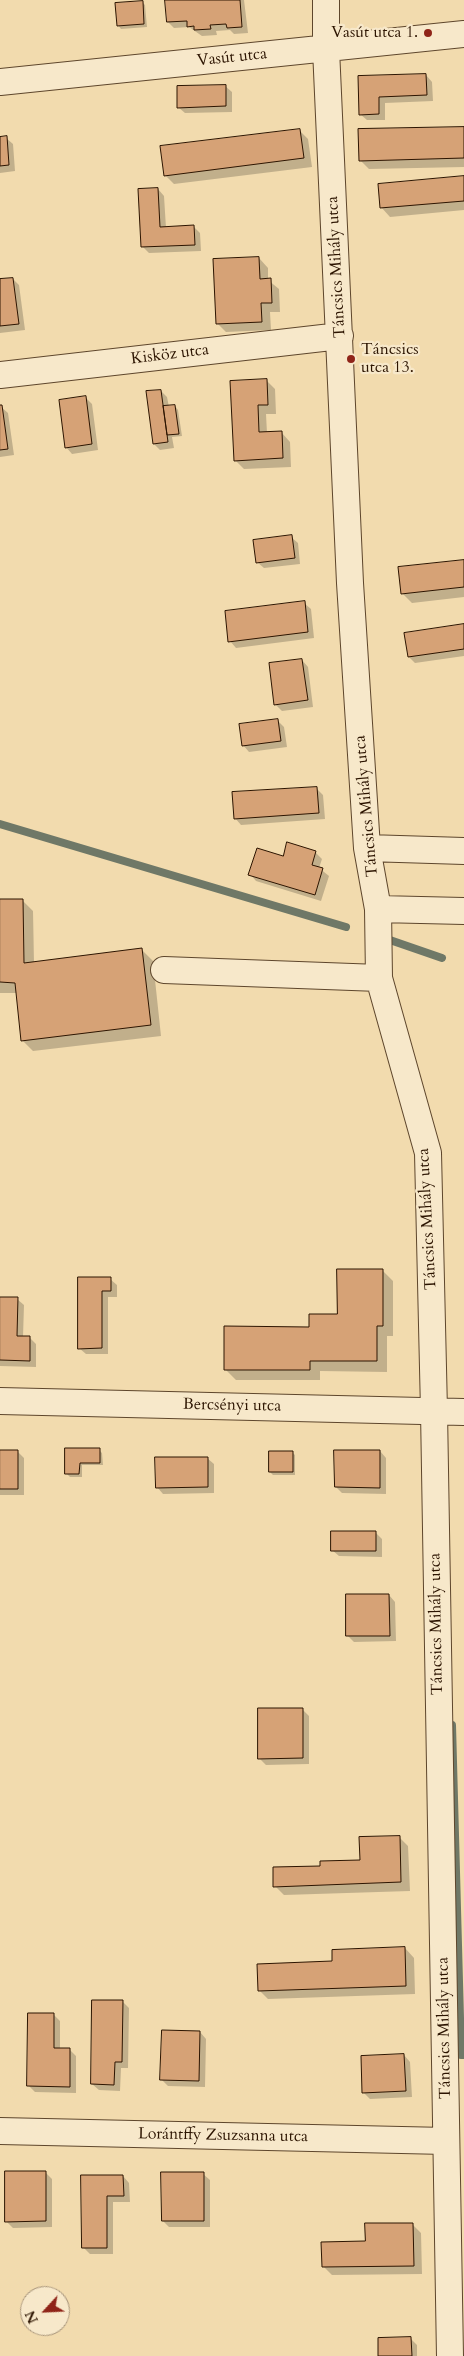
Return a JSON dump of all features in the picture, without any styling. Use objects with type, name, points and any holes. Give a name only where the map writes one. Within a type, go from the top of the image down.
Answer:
[{"type":"street","name":"Táncsics Mihály utca","points":[[326,0],[326,49],[350,583],[367,848],[378,909],[378,978],[428,1153],[450,2356]]},
{"type":"street","name":"Vasút utca","points":[[0,82],[464,34]]},
{"type":"street","name":"Kisköz utca","points":[[0,375],[340,336]]},
{"type":"street","points":[[367,848],[464,851]]},
{"type":"street","points":[[378,909],[464,911]]},
{"type":"street","points":[[164,970],[378,978]]},
{"type":"street","name":"Bercsényi utca","points":[[0,1401],[464,1412]]},
{"type":"street","name":"Lorántffy Zsuzsanna utca","points":[[0,2131],[446,2141]]},
{"type":"building","points":[[165,0],[240,0],[242,27],[227,28],[226,24],[210,25],[211,29],[194,30],[194,26],[187,27],[187,21],[167,22]]},
{"type":"building","points":[[143,1],[144,24],[117,26],[115,3]]},
{"type":"building","points":[[426,74],[427,95],[379,97],[379,114],[359,115],[358,76]]},
{"type":"building","points":[[226,85],[226,106],[177,108],[177,86]]},
{"type":"building","points":[[464,127],[464,158],[359,161],[358,129]]},
{"type":"building","points":[[300,129],[304,158],[164,176],[160,146]]},
{"type":"building","points":[[7,136],[9,165],[0,166],[0,137]]},
{"type":"building","points":[[464,176],[464,201],[380,208],[378,184]]},
{"type":"building","points":[[158,188],[160,227],[194,225],[195,245],[141,247],[138,189]]},
{"type":"building","points":[[259,257],[260,279],[271,278],[272,303],[261,303],[262,322],[216,324],[213,259]]},
{"type":"building","points":[[13,278],[19,324],[0,326],[0,279]]},
{"type":"building","points":[[267,379],[268,405],[258,405],[259,432],[282,431],[283,458],[234,461],[230,381]]},
{"type":"building","points":[[161,390],[168,442],[153,444],[146,391]]},
{"type":"building","points":[[86,396],[92,444],[65,448],[59,400]]},
{"type":"building","points":[[0,405],[2,405],[8,449],[0,450]]},
{"type":"building","points":[[175,405],[179,434],[167,435],[163,406]]},
{"type":"building","points":[[292,535],[295,558],[256,563],[253,540]]},
{"type":"building","points":[[464,560],[464,587],[401,594],[398,567]]},
{"type":"building","points":[[305,601],[308,632],[228,642],[225,611]]},
{"type":"building","points":[[464,624],[464,649],[408,657],[404,633]]},
{"type":"building","points":[[302,659],[308,700],[274,705],[269,663]]},
{"type":"building","points":[[278,719],[281,741],[242,746],[239,724]]},
{"type":"building","points":[[317,787],[319,813],[234,819],[232,792]]},
{"type":"building","points":[[287,842],[316,851],[312,865],[323,868],[315,895],[248,875],[257,848],[283,856]]},
{"type":"building","points":[[0,899],[23,899],[24,963],[142,948],[151,1025],[21,1041],[15,983],[0,982]]},
{"type":"building","points":[[337,1269],[383,1269],[383,1326],[377,1326],[377,1361],[310,1361],[310,1370],[224,1370],[224,1326],[309,1327],[309,1314],[337,1314]]},
{"type":"building","points":[[78,1277],[111,1277],[111,1291],[102,1291],[102,1348],[78,1349]]},
{"type":"building","points":[[0,1297],[18,1297],[17,1336],[30,1336],[30,1361],[0,1360]]},
{"type":"building","points":[[65,1448],[100,1448],[100,1463],[80,1463],[79,1474],[65,1474]]},
{"type":"building","points":[[0,1450],[18,1450],[18,1489],[0,1489]]},
{"type":"building","points":[[334,1450],[380,1450],[380,1488],[335,1487]]},
{"type":"building","points":[[269,1451],[293,1451],[293,1472],[269,1472]]},
{"type":"building","points":[[155,1457],[208,1457],[208,1487],[156,1488]]},
{"type":"building","points":[[331,1531],[376,1531],[376,1551],[331,1551]]},
{"type":"building","points":[[346,1594],[389,1594],[390,1636],[346,1636]]},
{"type":"building","points":[[258,1708],[303,1708],[303,1758],[258,1759]]},
{"type":"building","points":[[400,1836],[401,1882],[273,1887],[273,1867],[320,1866],[320,1861],[360,1860],[359,1837]]},
{"type":"building","points":[[405,1947],[406,1986],[258,1991],[257,1964],[332,1961],[332,1950]]},
{"type":"building","points":[[92,2000],[123,2000],[122,2062],[115,2062],[114,2085],[91,2084]]},
{"type":"building","points":[[28,2013],[54,2013],[54,2048],[70,2048],[70,2087],[27,2086]]},
{"type":"building","points":[[162,2030],[200,2031],[199,2081],[160,2080]]},
{"type":"building","points":[[404,2054],[406,2091],[362,2093],[361,2056]]},
{"type":"building","points":[[5,2171],[46,2171],[46,2221],[5,2222]]},
{"type":"building","points":[[161,2172],[204,2172],[204,2221],[162,2221]]},
{"type":"building","points":[[81,2175],[123,2175],[124,2196],[107,2196],[107,2248],[82,2248]]},
{"type":"building","points":[[365,2223],[413,2223],[414,2266],[322,2267],[321,2242],[365,2241]]},
{"type":"building","points":[[411,2337],[412,2356],[378,2356],[378,2338]]},
{"type":"waterway","points":[[0,824],[346,927]]},
{"type":"waterway","points":[[387,939],[442,958]]},
{"type":"waterway","points":[[452,1725],[461,2055],[464,2055]]},
{"type":"place","name":"Vasút utca 1.","points":[[428,33]]},
{"type":"place","name":"Táncsics utca 13.","points":[[351,359]]}]
